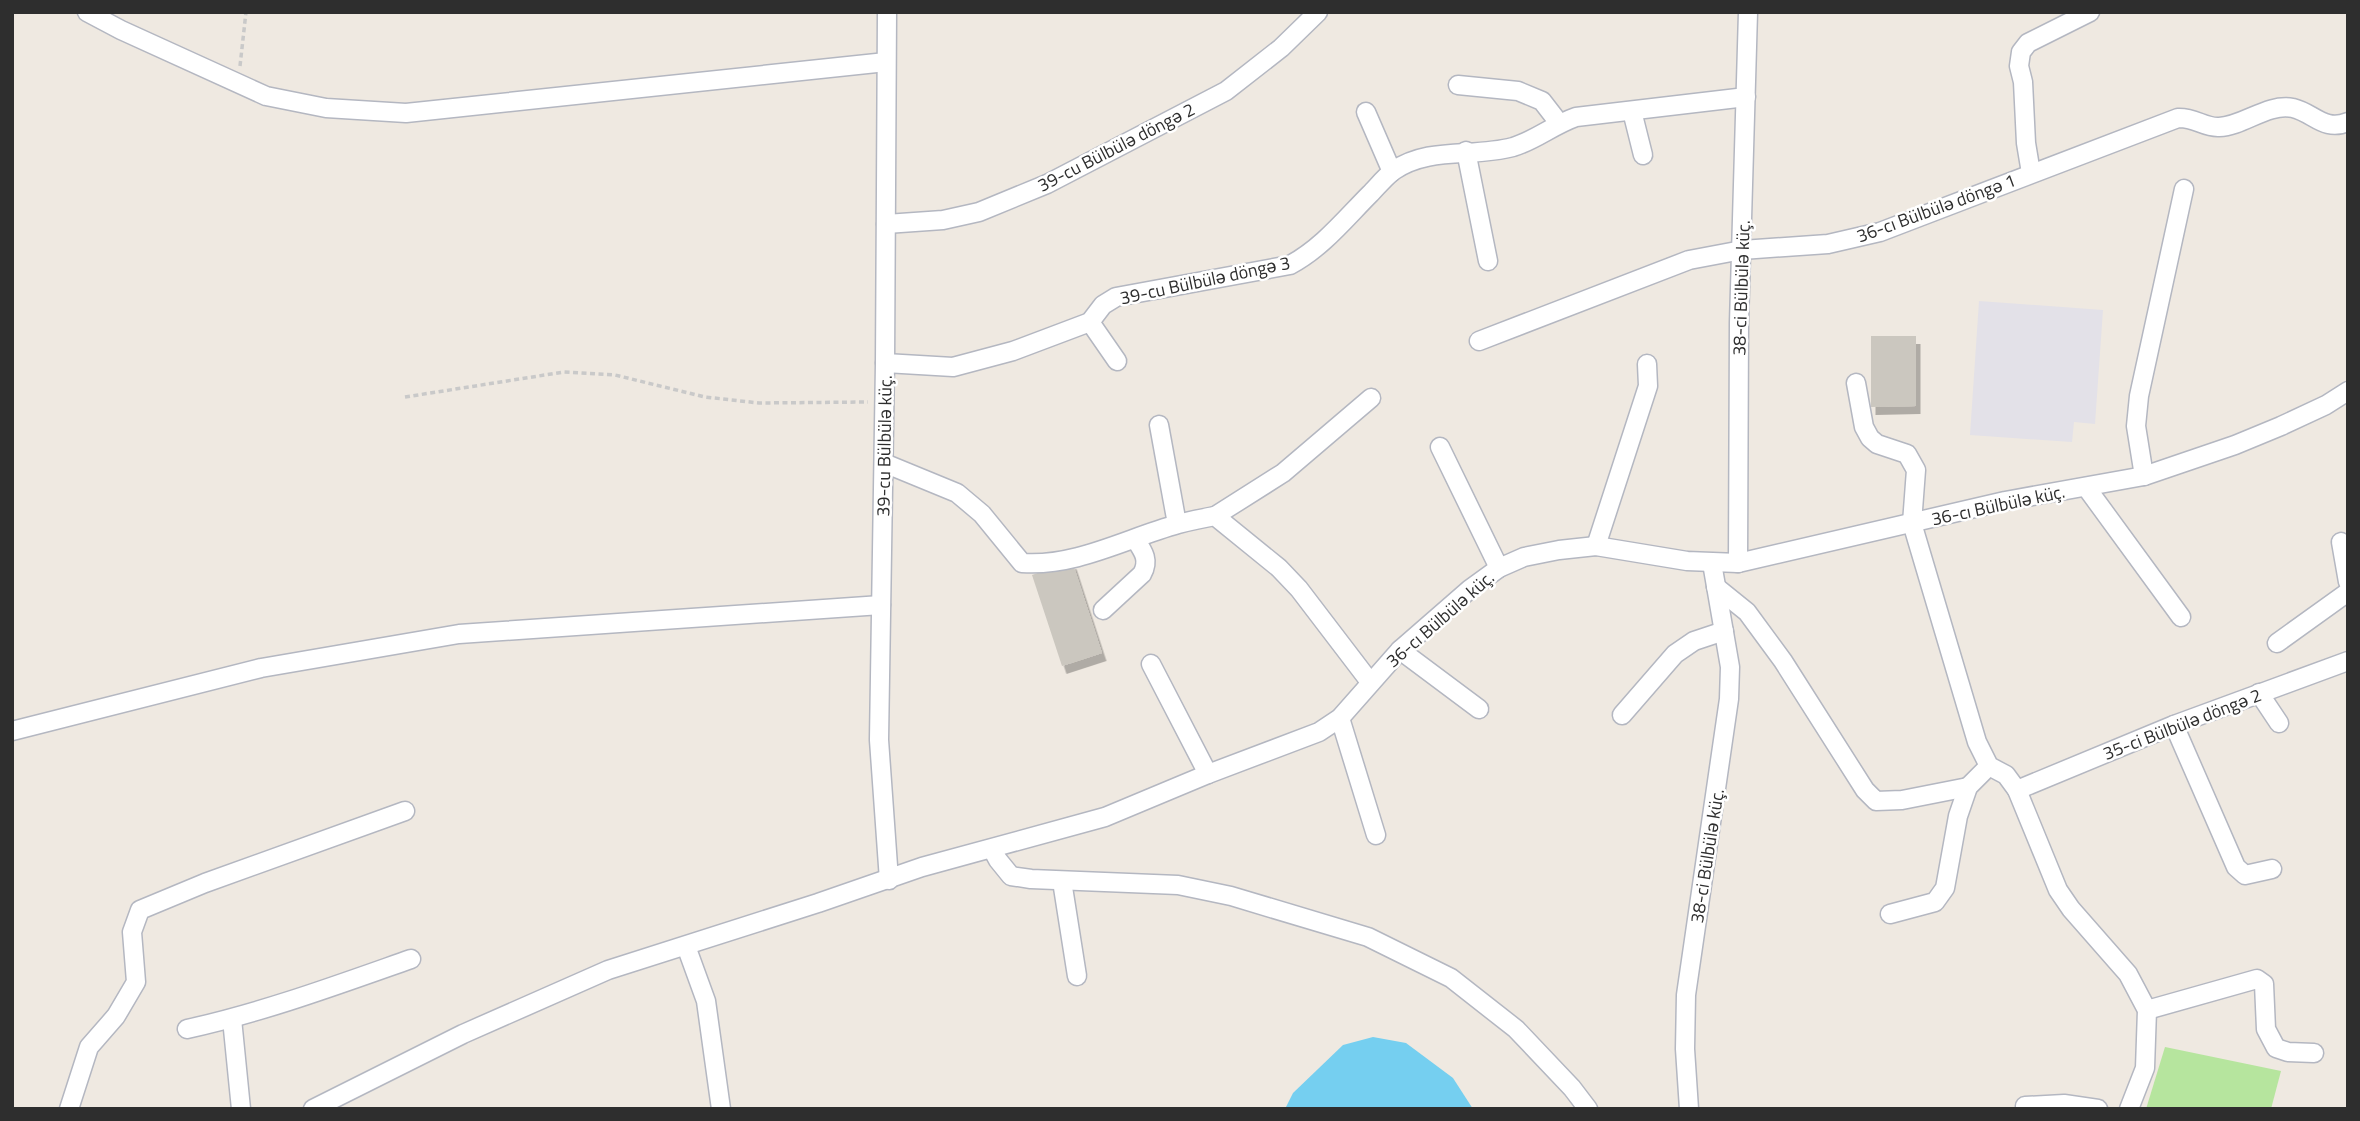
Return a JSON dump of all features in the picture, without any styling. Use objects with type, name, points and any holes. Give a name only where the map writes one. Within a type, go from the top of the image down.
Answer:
[{"type":"street","points":[[87,12],[266,96],[326,108],[406,113],[886,62]]},
{"type":"street","name":"39-cu Bülbülə küç.","points":[[887,12],[879,740],[889,880]]},
{"type":"street","name":"39-cu Bülbülə döngə 2","points":[[886,224],[943,220],[979,212],[1047,184],[1226,91],[1281,48],[1318,12]]},
{"type":"street","name":"38-ci Bülbülə küç.","points":[[1738,564],[1739,323],[1748,12]]},
{"type":"street","points":[[2031,173],[2026,144],[2023,82],[2019,66],[2021,52],[2052,20],[2090,12]]},
{"type":"street","points":[[1458,85],[1518,91],[1542,101],[1559,123]]},
{"type":"street","name":"39-cu Bülbülə döngə 3","points":[[885,363],[953,367],[1013,351],[1090,322],[1103,304],[1116,297],[1290,265],[1310,254],[1392,172],[1410,162],[1439,154],[1510,148],[1536,139],[1559,123],[1576,117],[1746,97]]},
{"type":"street","name":"36-cı Bülbülə döngə 1","points":[[1479,341],[1689,260],[1742,250],[1828,244],[1880,232],[2178,118],[2191,117],[2211,127],[2222,127],[2275,108],[2293,108],[2326,125],[2348,122]]},
{"type":"street","points":[[1632,111],[1643,155]]},
{"type":"street","points":[[1366,112],[1392,172]]},
{"type":"street","points":[[1466,151],[1488,261]]},
{"type":"street","points":[[2144,476],[2136,426],[2140,396],[2183,189]]},
{"type":"street","points":[[1090,322],[1117,361]]},
{"type":"street","points":[[1596,546],[1648,386],[1647,364]]},
{"type":"street","points":[[1856,383],[1864,427],[1870,438],[1877,444],[1907,454],[1916,470],[1912,523],[1977,742],[1989,766],[2006,775],[2017,790],[2059,890],[2071,909],[2128,974],[2147,1010],[2145,1068],[2129,1109]]},
{"type":"street","name":"36-cı Bülbülə küç.","points":[[313,1109],[463,1034],[557,990],[608,970],[922,867],[1105,817],[1319,732],[1340,718],[1400,650],[1470,589],[1499,568],[1524,557],[1596,546],[1687,561],[1738,564],[2005,501],[2144,476],[2270,430],[2326,405],[2348,391]]},
{"type":"street","points":[[884,463],[957,493],[982,514],[1022,563],[1039,564],[1069,559],[1177,524],[1215,516],[1283,473],[1371,398]]},
{"type":"street","points":[[1159,425],[1177,524]]},
{"type":"street","points":[[1440,447],[1499,568]]},
{"type":"street","points":[[2086,487],[2181,617]]},
{"type":"street","points":[[1215,516],[1279,568],[1299,589],[1370,682]]},
{"type":"street","points":[[1103,610],[1142,574],[1146,567],[1146,556],[1135,539]]},
{"type":"street","points":[[2341,542],[2348,582]]},
{"type":"street","name":"38-ci Bülbülə küç.","points":[[1689,1109],[1685,1049],[1686,995],[1729,699],[1730,667],[1712,563]]},
{"type":"street","points":[[1716,586],[1746,612],[1783,661],[1865,790],[1876,801],[1902,800],[1968,786]]},
{"type":"street","points":[[2277,643],[2348,592]]},
{"type":"street","points":[[12,731],[261,668],[458,635],[881,604]]},
{"type":"street","points":[[1622,715],[1675,654],[1694,641],[1724,631]]},
{"type":"street","points":[[1400,650],[1479,709]]},
{"type":"street","name":"35-ci Bülbülə döngə 2","points":[[2017,790],[2174,724],[2348,661]]},
{"type":"street","points":[[1150,664],[1208,774]]},
{"type":"street","points":[[2259,694],[2280,723]]},
{"type":"street","points":[[1340,718],[1376,835]]},
{"type":"street","points":[[2174,724],[2236,867],[2245,875],[2272,869]]},
{"type":"street","points":[[1890,914],[1936,902],[1945,888],[1958,816],[1968,786],[1989,766]]},
{"type":"street","points":[[69,1109],[89,1046],[116,1016],[136,982],[132,932],[140,909],[405,811]]},
{"type":"street","points":[[992,849],[1011,876],[1062,881],[1178,885],[1231,896],[1368,937],[1451,978],[1516,1029],[1572,1088],[1588,1109]]},
{"type":"street","points":[[1062,881],[1077,976]]},
{"type":"street","points":[[686,946],[706,1001],[722,1109]]},
{"type":"street","points":[[187,1029],[232,1019],[411,959]]},
{"type":"street","points":[[2147,1010],[2258,979],[2264,984],[2266,1029],[2276,1048],[2288,1052],[2314,1053]]},
{"type":"street","points":[[232,1019],[242,1109]]},
{"type":"street","points":[[2025,1106],[2063,1104],[2098,1109]]},
{"type":"path","points":[[239,83],[247,12]]},
{"type":"path","points":[[405,397],[564,372],[615,374],[705,397],[759,403],[884,402]]},
{"type":"shaded area","points":[[1979,301],[2103,310],[2095,424],[2074,422],[2072,442],[1970,435]]},
{"type":"green space","points":[[2165,1047],[2281,1071],[2271,1109],[2146,1109]]},
{"type":"water","points":[[1373,1037],[1406,1043],[1453,1078],[1473,1109],[1285,1109],[1293,1093],[1343,1045]]},
{"type":"building","points":[[1871,336],[1916,336],[1916,406],[1871,407]]},
{"type":"building","points":[[1072,561],[1102,653],[1062,666],[1032,575]]}]
